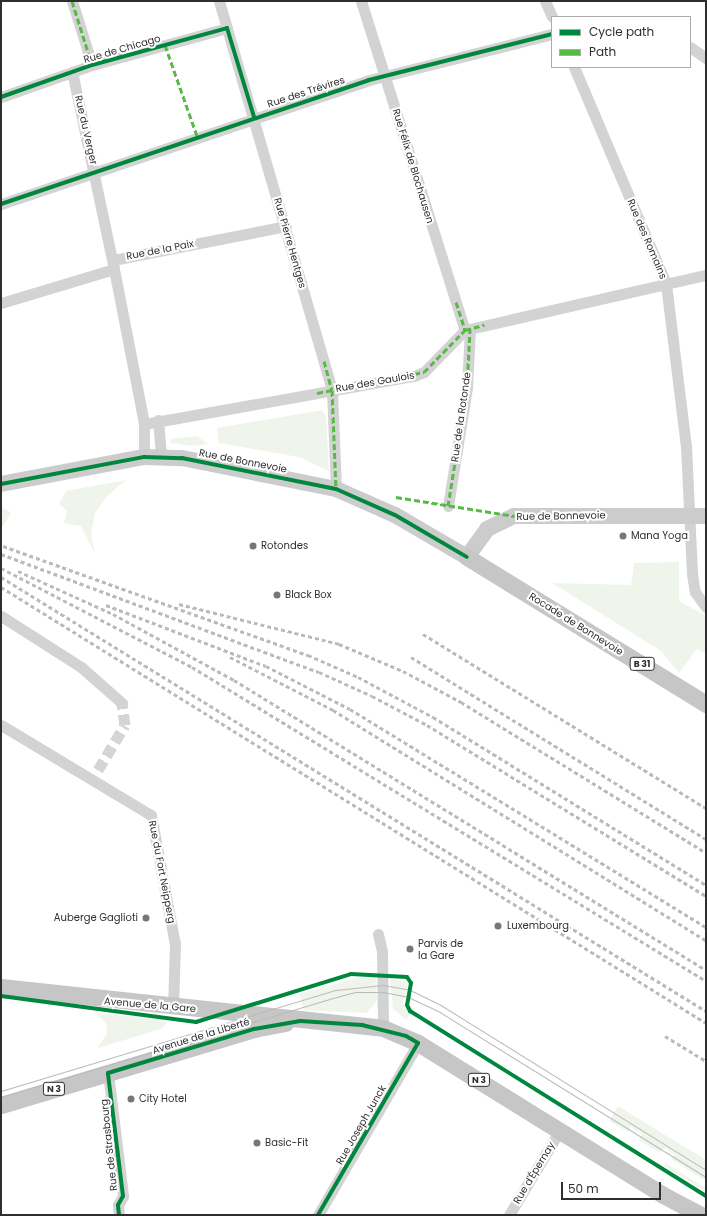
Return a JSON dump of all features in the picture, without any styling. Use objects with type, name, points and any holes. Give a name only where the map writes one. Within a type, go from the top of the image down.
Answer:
[{"type":"main road","name":"Rue de Bonnevoie","points":[[1,484],[144,457],[182,458],[336,488],[396,515],[467,557],[487,529],[514,516],[706,516]]},
{"type":"main road","name":"Rocade de Bonnevoie","points":[[467,557],[706,704]]},
{"type":"main road","name":"Avenue de la Gare","points":[[1,987],[300,1021]]},
{"type":"main road","name":"N 3","points":[[300,1021],[383,1028],[418,1043],[695,1213]]},
{"type":"main road","name":"Avenue de la Liberté","points":[[1,1105],[254,1029],[300,1021]]},
{"type":"street","points":[[72,1],[92,65]]},
{"type":"street","name":"Rue Pierre Hentges","points":[[219,1],[286,226],[332,390],[336,488]]},
{"type":"street","name":"Rue Félix de Blochausen","points":[[361,1],[467,330]]},
{"type":"street","points":[[545,1],[552,16]]},
{"type":"street","name":"Rue de Chicago","points":[[1,97],[92,65],[227,28]]},
{"type":"street","name":"Rue des Trévires","points":[[1,204],[254,117],[384,75],[551,34]]},
{"type":"street","points":[[691,48],[706,58]]},
{"type":"street","name":"Rue des Romains","points":[[574,68],[666,284],[686,446],[695,592],[706,607]]},
{"type":"street","name":"Rue du Verger","points":[[72,72],[95,171],[144,424],[144,457]]},
{"type":"street","name":"Rue de la Paix","points":[[1,303],[114,264],[286,226]]},
{"type":"street","points":[[467,330],[706,274]]},
{"type":"street","name":"Rue des Gaulois","points":[[144,424],[158,420],[332,390],[424,372],[467,330]]},
{"type":"street","name":"Rue de la Rotonde","points":[[448,506],[467,387],[467,330]]},
{"type":"street","points":[[158,420],[161,457]]},
{"type":"street","points":[[1,616],[81,667],[122,703]]},
{"type":"street","name":"Rue du Fort Neipperg","points":[[1,725],[96,775],[144,808],[155,824],[175,944],[173,1007]]},
{"type":"street","points":[[378,934],[382,952],[383,1028]]},
{"type":"street","name":"Rue Joseph Junck","points":[[318,1215],[418,1043]]},
{"type":"street","name":"Rue de Strasbourg","points":[[108,1073],[123,1196],[118,1205],[119,1215]]},
{"type":"street","name":"Rue d'Épernay","points":[[509,1215],[560,1130]]},
{"type":"shaded area","points":[[322,410],[326,415],[329,471],[299,457],[219,443],[217,428]]},
{"type":"shaded area","points":[[197,436],[208,444],[192,446],[171,443],[171,439]]},
{"type":"shaded area","points":[[126,480],[107,496],[95,513],[91,534],[95,554],[81,526],[64,523],[67,511],[59,504],[66,491]]},
{"type":"shaded area","points":[[1,506],[11,513],[1,529]]},
{"type":"shaded area","points":[[679,562],[679,601],[706,616],[706,654],[697,649],[679,673],[661,651],[552,583],[631,585],[634,563]]},
{"type":"shaded area","points":[[376,976],[377,1000],[367,1013],[304,1010],[299,994],[360,977]]},
{"type":"shaded area","points":[[390,978],[408,983],[403,1003],[410,1014],[406,1020],[393,1009]]},
{"type":"shaded area","points":[[95,1013],[162,1019],[167,1023],[161,1029],[98,1048],[107,1033],[106,1023]]},
{"type":"shaded area","points":[[618,1106],[706,1160],[706,1181],[671,1159],[674,1154],[664,1148],[660,1153],[639,1140],[642,1134],[631,1127],[628,1132],[609,1121]]},
{"type":"shaded area","points":[[665,1163],[706,1188],[706,1192],[664,1166]]},
{"type":"tunnel","points":[[98,770],[125,725],[122,703]]},
{"type":"tram line","points":[[1,1091],[336,990],[383,985],[410,990],[439,1004],[706,1170]]},
{"type":"tram line","points":[[1,1097],[329,999],[356,992],[383,992],[408,997],[438,1011],[706,1177]]},
{"type":"railway","points":[[3,546],[308,655],[358,677],[433,717],[706,885]]},
{"type":"railway","points":[[1,554],[319,672],[372,696],[427,725],[706,896]]},
{"type":"railway","points":[[1,568],[192,667],[706,981]]},
{"type":"railway","points":[[18,571],[113,614],[234,680],[706,970]]},
{"type":"railway","points":[[1,577],[706,1011]]},
{"type":"railway","points":[[1,587],[706,1023]]},
{"type":"railway","points":[[179,604],[339,644],[403,671],[461,702],[706,853]]},
{"type":"railway","points":[[106,605],[266,666],[350,709],[706,927]]},
{"type":"railway","points":[[423,634],[706,808]]},
{"type":"railway","points":[[230,657],[333,710],[706,940]]},
{"type":"railway","points":[[411,657],[706,839]]},
{"type":"railway","points":[[665,1036],[706,1061]]},
{"type":"marked path","points":[[72,1],[92,65]]},
{"type":"marked path","points":[[165,45],[197,136]]},
{"type":"marked path","points":[[456,302],[465,330]]},
{"type":"marked path","points":[[317,393],[424,372],[465,330],[484,325]]},
{"type":"marked path","points":[[448,506],[467,387],[470,329]]},
{"type":"marked path","points":[[324,361],[332,390],[336,489]]},
{"type":"marked path","points":[[396,497],[514,516]]},
{"type":"cycle path","points":[[1,97],[92,65],[227,28],[254,117]]},
{"type":"cycle path","points":[[1,204],[369,80],[551,34]]},
{"type":"cycle path","points":[[1,484],[144,457],[182,458],[336,489],[395,515],[467,557]]},
{"type":"cycle path","points":[[1,996],[196,1022],[351,974],[407,977],[411,983],[407,1005],[410,1011],[706,1196]]},
{"type":"cycle path","points":[[119,1215],[118,1205],[123,1196],[108,1073],[254,1029],[300,1021],[362,1025],[406,1036],[418,1043],[318,1215]]},
{"type":"place","name":"Mana Yoga","points":[[623,536]]},
{"type":"place","name":"Rotondes","points":[[253,546]]},
{"type":"place","name":"Black Box","points":[[277,595]]},
{"type":"place","name":"Auberge Gaglioti","points":[[146,918]]},
{"type":"place","name":"Luxembourg","points":[[498,926]]},
{"type":"place","name":"Parvis de la Gare","points":[[410,949]]},
{"type":"place","name":"City Hotel","points":[[131,1099]]},
{"type":"place","name":"Basic-Fit","points":[[257,1143]]}]
